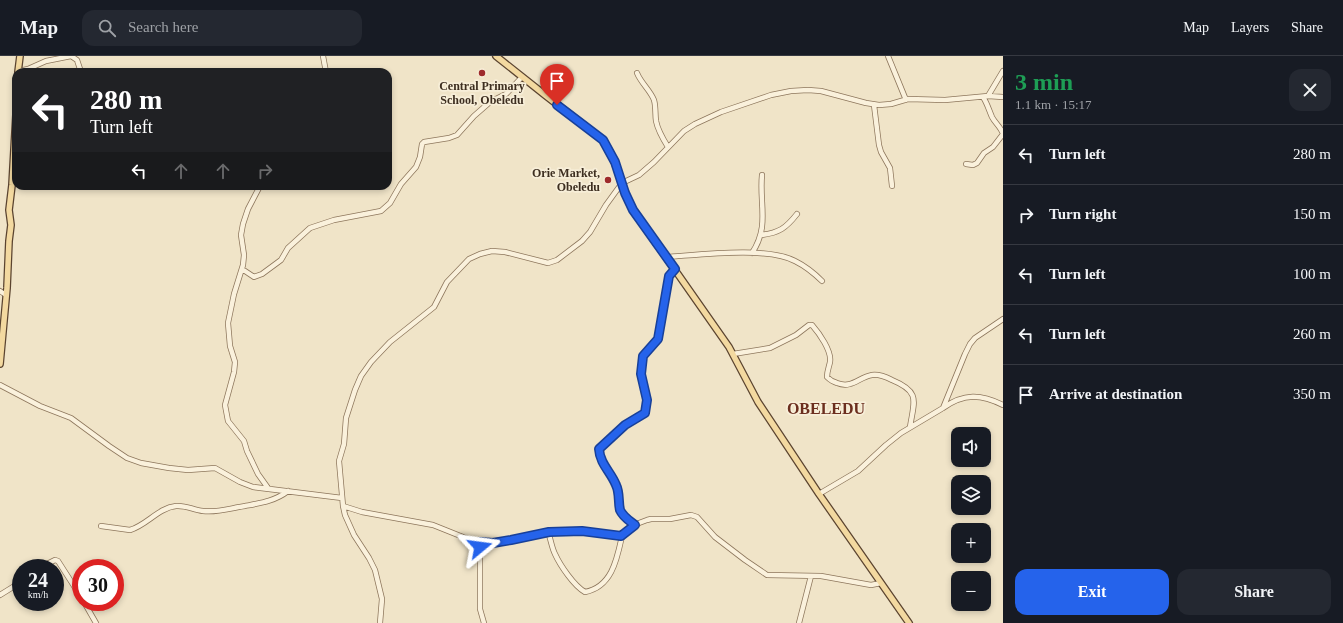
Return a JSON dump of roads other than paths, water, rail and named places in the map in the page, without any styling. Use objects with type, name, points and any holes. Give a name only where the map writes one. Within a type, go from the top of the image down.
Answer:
[{"type":"main road","points":[[18,68],[20,56]]},
{"type":"main road","points":[[496,56],[603,140],[614,160],[625,193],[633,210],[729,347],[758,402],[819,494],[909,623]]},
{"type":"main road","points":[[0,364],[11,224],[9,210],[12,185]]},
{"type":"street","points":[[30,68],[59,57],[72,56],[76,60],[79,68]]},
{"type":"street","points":[[323,56],[325,68]]},
{"type":"street","points":[[888,56],[906,100]]},
{"type":"street","points":[[988,96],[1003,71]]},
{"type":"street","points":[[638,73],[640,80],[654,99],[656,123],[668,147]]},
{"type":"street","points":[[242,269],[254,277],[262,274],[281,260],[288,248],[310,228],[334,220],[381,211],[390,203],[401,184],[416,167],[420,157],[422,144],[424,142],[449,138],[457,135],[474,116],[490,102],[506,94],[522,77]]},
{"type":"street","points":[[380,623],[382,599],[375,570],[370,558],[351,529],[343,506],[339,461],[344,444],[346,418],[361,376],[371,362],[390,342],[434,307],[447,282],[469,259],[480,254],[505,252],[548,263],[556,260],[582,241],[590,232],[606,205],[622,183],[639,175],[684,131],[695,124],[721,112],[771,95],[791,91],[821,91],[874,105],[891,104],[906,100],[945,100],[982,96],[1003,96]]},
{"type":"street","points":[[966,164],[975,165],[984,153],[993,147],[1003,134],[1002,130],[992,117],[982,96]]},
{"type":"street","points":[[874,105],[879,145],[881,152],[890,168],[892,186]]},
{"type":"street","points":[[752,253],[761,235],[763,222],[761,196],[762,175]]},
{"type":"street","points":[[258,190],[248,209],[243,224],[242,240],[244,255],[242,269],[234,294],[228,324],[230,346],[235,362],[234,372],[225,405],[228,421],[241,436],[258,474],[268,488]]},
{"type":"street","points":[[761,235],[774,233],[783,229],[797,214]]},
{"type":"street","points":[[666,257],[703,254],[765,253],[795,260],[822,281]]},
{"type":"street","points":[[635,525],[625,517],[620,510],[619,492],[612,476],[604,466],[599,449],[625,425],[645,413],[647,400],[641,374],[643,356],[658,339],[669,276],[675,269]]},
{"type":"street","points":[[0,291],[6,295]]},
{"type":"street","points":[[943,408],[970,344],[975,338],[1003,319]]},
{"type":"street","points":[[733,354],[770,348],[796,335],[809,325],[812,325],[822,339],[830,355],[827,377],[831,381],[841,385],[850,385],[874,374],[880,375],[905,386],[911,391],[914,406],[910,427]]},
{"type":"street","points":[[996,325],[1003,327]]},
{"type":"street","points":[[0,385],[40,406],[71,418],[127,458],[169,468],[188,470],[215,468],[240,482],[253,487],[342,498]]},
{"type":"street","points":[[819,494],[858,471],[901,433],[950,404],[974,396],[1003,405]]},
{"type":"street","points":[[100,526],[130,530],[156,513],[175,506],[185,506],[202,511],[220,511],[259,504],[272,500],[288,491]]},
{"type":"street","points":[[343,506],[374,514],[433,525],[473,541],[480,542],[493,543],[549,532],[582,531],[601,535],[622,536]]},
{"type":"street","points":[[549,535],[554,552],[559,562],[577,585],[585,592],[601,585],[608,578],[615,563],[622,536],[635,525],[651,519],[670,519],[691,515],[697,517],[715,537],[767,575],[812,576],[840,579],[871,585],[882,583]]},
{"type":"street","points":[[480,542],[480,602],[484,623]]},
{"type":"street","points":[[64,570],[72,583]]},
{"type":"street","points":[[799,623],[812,576]]},
{"type":"street","points":[[0,595],[12,588]]},
{"type":"street","points":[[89,611],[96,623]]},
{"type":"place","name":"Central Primary School, Obeledu","points":[[482,73]]},
{"type":"place","name":"Orie Market, Obeledu","points":[[608,180]]},
{"type":"district","name":"OBELEDU","points":[[826,408]]}]
